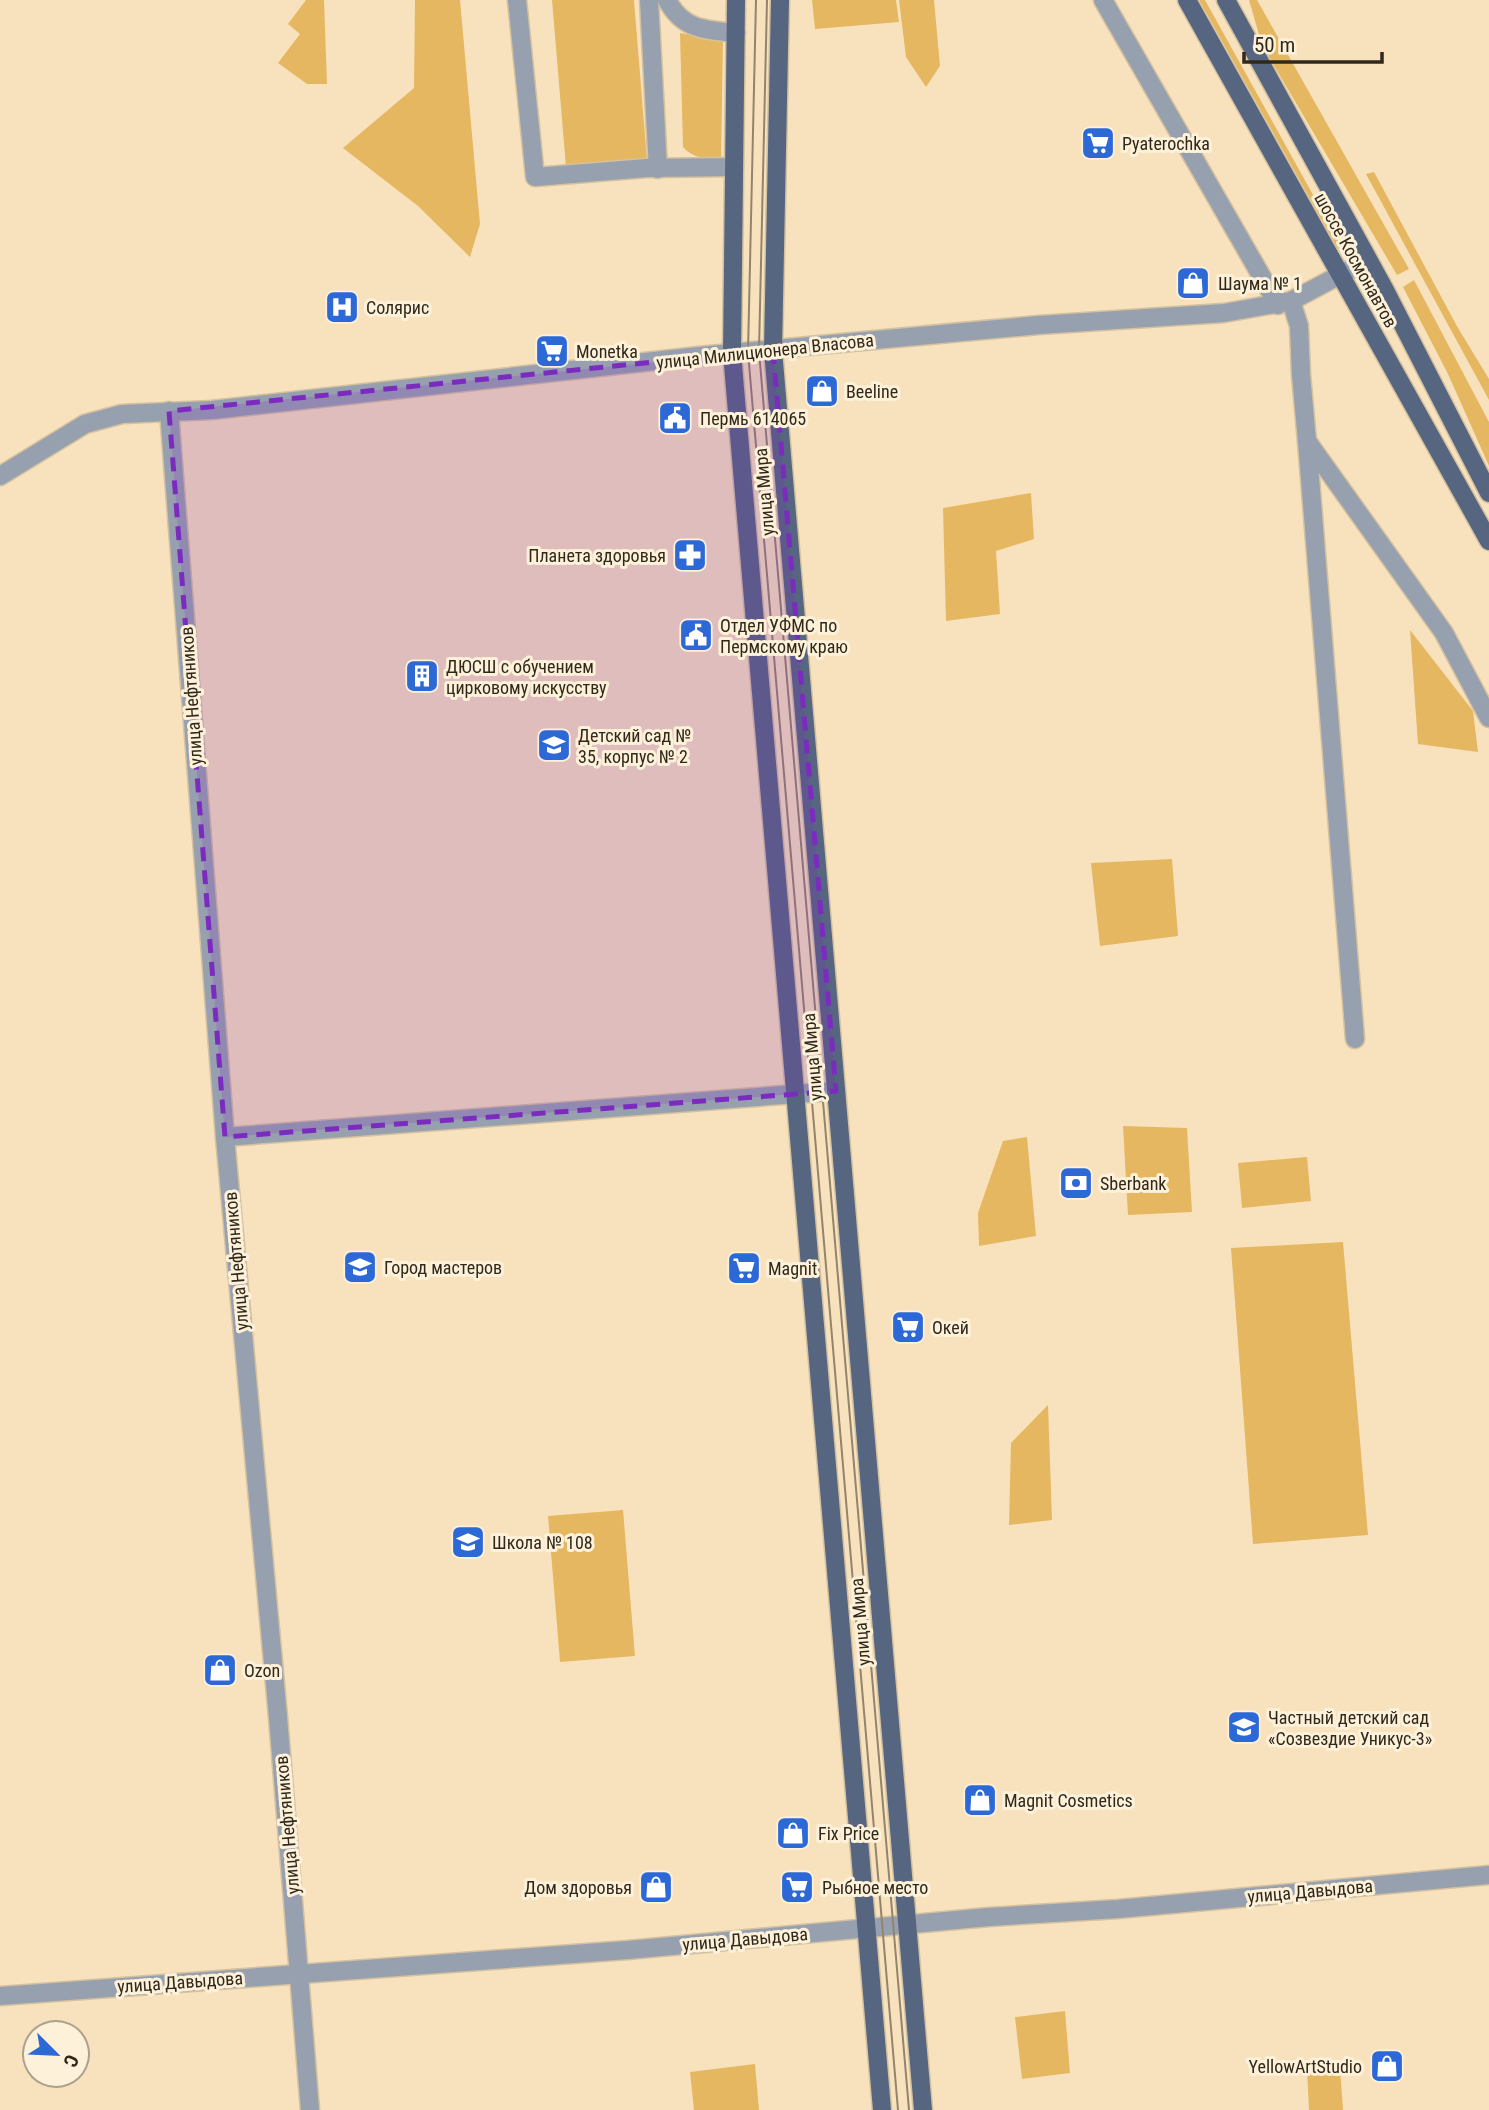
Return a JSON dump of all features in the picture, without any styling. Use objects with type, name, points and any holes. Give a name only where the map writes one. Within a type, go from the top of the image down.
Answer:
[{"type":"main road","name":"улица Мира","points":[[736,0],[732,353],[882,2110]]},
{"type":"main road","name":"улица Мира","points":[[780,0],[773,350],[923,2110]]},
{"type":"main road","name":"шоссе Космонавтов","points":[[1187,0],[1489,541]]},
{"type":"main road","name":"шоссе Космонавтов","points":[[1226,0],[1368,260],[1489,493]]},
{"type":"street","points":[[517,0],[536,177],[734,167]]},
{"type":"street","points":[[649,0],[658,169]]},
{"type":"street","points":[[667,0],[671,9],[686,24],[707,30],[736,33]]},
{"type":"street","points":[[1102,0],[1299,326],[1355,1040]]},
{"type":"street","name":"улица Милиционера Власова","points":[[0,476],[85,424],[122,414],[240,407],[732,353],[1039,325],[1224,313],[1285,303],[1368,260]]},
{"type":"street","name":"улица Нефтяников","points":[[169,411],[225,1138],[310,2110]]},
{"type":"street","points":[[1307,441],[1444,633],[1489,718]]},
{"type":"street","points":[[225,1138],[836,1091]]},
{"type":"street","name":"улица Давыдова","points":[[0,1996],[628,1950],[1489,1875]]},
{"type":"highlighted area","points":[[773,350],[836,1091],[225,1137],[169,411]]},
{"type":"shaded area","points":[[306,0],[324,0],[327,84],[307,84],[278,63],[300,34],[288,24]]},
{"type":"shaded area","points":[[415,0],[460,0],[480,224],[470,257],[418,206],[343,148],[414,88]]},
{"type":"shaded area","points":[[552,0],[634,0],[647,160],[566,167]]},
{"type":"shaded area","points":[[812,0],[896,0],[899,22],[815,29]]},
{"type":"shaded area","points":[[899,0],[934,0],[940,66],[926,87],[906,57]]},
{"type":"shaded area","points":[[1199,0],[1205,0],[1342,247],[1338,249]]},
{"type":"shaded area","points":[[1249,0],[1257,0],[1409,269],[1397,275],[1262,45]]},
{"type":"shaded area","points":[[680,33],[723,41],[721,161],[695,156],[683,147]]},
{"type":"shaded area","points":[[1374,172],[1458,328],[1489,379],[1489,400],[1366,174]]},
{"type":"shaded area","points":[[1414,280],[1489,422],[1489,466],[1448,374],[1403,287]]},
{"type":"shaded area","points":[[1031,493],[1034,539],[996,551],[1000,614],[946,621],[943,508]]},
{"type":"shaded area","points":[[1410,630],[1473,711],[1478,752],[1418,744]]},
{"type":"shaded area","points":[[1172,859],[1178,936],[1100,946],[1091,863]]},
{"type":"shaded area","points":[[1123,1126],[1187,1128],[1192,1212],[1128,1215]]},
{"type":"shaded area","points":[[1027,1137],[1036,1236],[979,1246],[978,1213],[1003,1141]]},
{"type":"shaded area","points":[[1307,1157],[1311,1201],[1242,1208],[1238,1163]]},
{"type":"shaded area","points":[[1343,1242],[1368,1535],[1253,1544],[1231,1248]]},
{"type":"shaded area","points":[[1048,1405],[1052,1520],[1009,1525],[1011,1443]]},
{"type":"shaded area","points":[[623,1510],[635,1656],[560,1662],[548,1516]]},
{"type":"shaded area","points":[[1065,2011],[1070,2073],[1022,2079],[1015,2017]]},
{"type":"shaded area","points":[[755,2064],[759,2110],[694,2110],[690,2072]]},
{"type":"shaded area","points":[[1340,2067],[1343,2110],[1309,2110],[1307,2069]]},
{"type":"tram line","points":[[756,0],[748,352],[898,2110]]},
{"type":"tram line","points":[[767,0],[759,351],[909,2110]]},
{"type":"place","name":"Pyaterochka","points":[[1098,143]]},
{"type":"place","name":"Шаума № 1","points":[[1193,283]]},
{"type":"place","name":"Солярис","points":[[342,307]]},
{"type":"place","name":"Monetka","points":[[552,351]]},
{"type":"place","name":"Beeline","points":[[822,391]]},
{"type":"place","name":"Пермь 614065","points":[[675,418]]},
{"type":"place","name":"Планета здоровья","points":[[690,555]]},
{"type":"place","name":"Отдел УФМС по Пермскому краю","points":[[696,635]]},
{"type":"place","name":"ДЮСШ с обучением цирковому искусству","points":[[422,676]]},
{"type":"place","name":"Детский сад № 35, корпус № 2","points":[[554,745]]},
{"type":"place","name":"Sberbank","points":[[1076,1183]]},
{"type":"place","name":"Город мастеров","points":[[360,1267]]},
{"type":"place","name":"Magnit","points":[[744,1268]]},
{"type":"place","name":"Окей","points":[[908,1327]]},
{"type":"place","name":"Школа № 108","points":[[468,1542]]},
{"type":"place","name":"Ozon","points":[[220,1670]]},
{"type":"place","name":"Частный детский сад «Созвездие Уникус-3»","points":[[1244,1727]]},
{"type":"place","name":"Magnit Cosmetics","points":[[980,1800]]},
{"type":"place","name":"Fix Price","points":[[793,1833]]},
{"type":"place","name":"Дом здоровья","points":[[656,1887]]},
{"type":"place","name":"Рыбное место","points":[[797,1887]]},
{"type":"place","name":"YellowArtStudio","points":[[1387,2066]]}]
